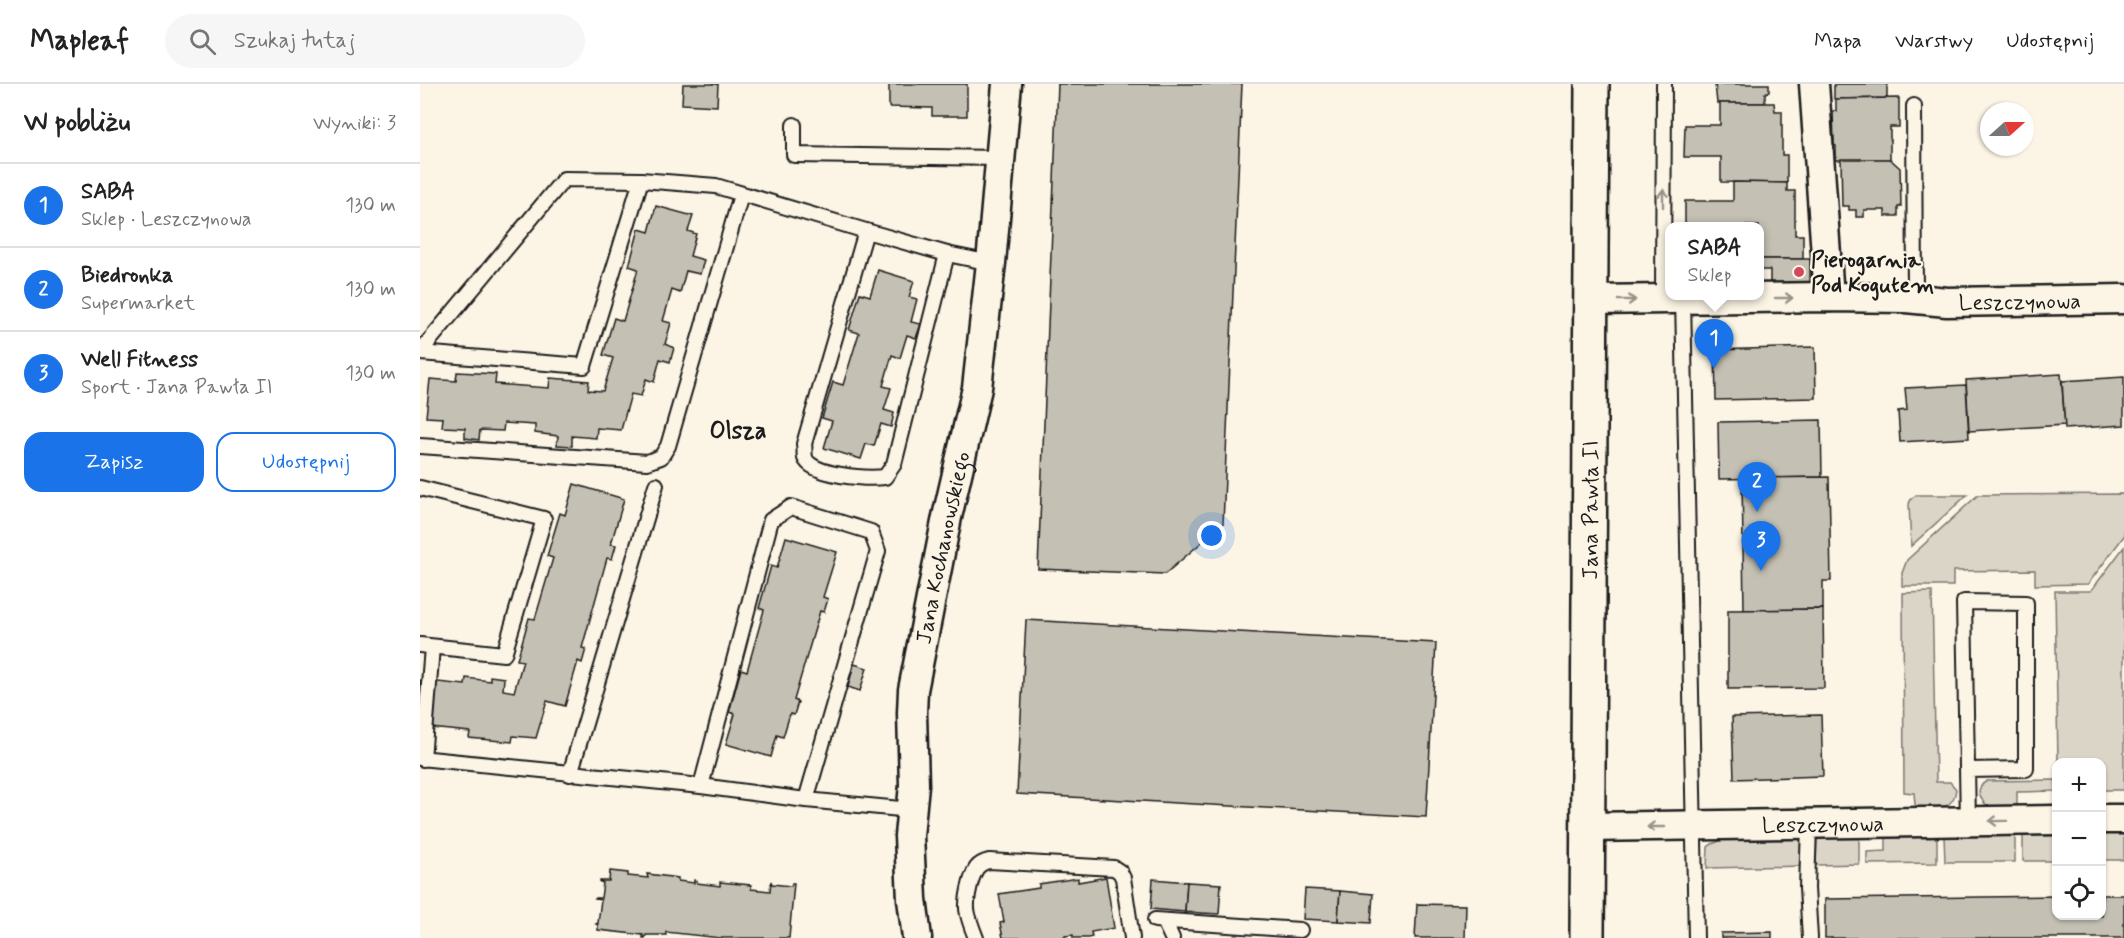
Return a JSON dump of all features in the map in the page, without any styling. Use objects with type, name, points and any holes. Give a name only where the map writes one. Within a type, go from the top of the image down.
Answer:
[{"type":"street","name":"Jana Kochanowskiego","points":[[917,938],[910,866],[914,785],[913,690],[977,388],[1007,84]]},
{"type":"street","name":"Jana Pawła II","points":[[1587,938],[1592,84]]},
{"type":"street","points":[[1814,84],[1829,297]]},
{"type":"street","name":"Leszczynowa","points":[[1764,297],[1829,297],[1947,302],[2124,299]]},
{"type":"street","name":"Leszczynowa","points":[[1591,300],[1636,301],[1665,299]]},
{"type":"street","points":[[2106,819],[2124,819]]},
{"type":"street","name":"Leszczynowa","points":[[1587,827],[2052,820]]},
{"type":"lane","points":[[1664,84],[1670,222]]},
{"type":"lane","points":[[1914,106],[1915,300]]},
{"type":"lane","points":[[794,125],[794,155],[1000,158]]},
{"type":"lane","points":[[420,353],[564,179],[642,180],[716,186],[948,254],[991,263]]},
{"type":"lane","points":[[420,353],[584,366],[642,180]]},
{"type":"lane","points":[[420,446],[647,462],[661,457],[668,446],[741,195]]},
{"type":"lane","points":[[866,231],[804,444],[806,459],[817,470],[871,478],[885,477],[894,464],[948,254]]},
{"type":"lane","points":[[1673,300],[1694,826],[1696,938]]},
{"type":"lane","points":[[570,774],[656,485]]},
{"type":"lane","points":[[420,488],[544,519],[504,654],[426,646],[422,758],[911,810]]},
{"type":"lane","points":[[701,786],[771,520],[791,507],[871,532],[878,551],[806,800]]},
{"type":"lane","points":[[1967,770],[2026,768],[2025,603],[1965,602],[1967,770],[1968,822]]},
{"type":"lane","points":[[1809,825],[1807,888],[1810,938]]},
{"type":"lane","points":[[976,938],[969,921],[966,900],[975,867],[981,862],[989,861],[1114,868],[1123,878],[1132,938]]},
{"type":"lane","points":[[1172,938],[1160,921],[1300,930]]},
{"type":"shaded area","points":[[2124,494],[2124,536],[2088,584],[2035,585],[2035,570],[1953,571],[1953,586],[1902,586],[1902,573],[1907,560],[1978,495]]},
{"type":"shaded area","points":[[1916,495],[1967,495],[1911,546],[1909,504]]},
{"type":"shaded area","points":[[2124,547],[2124,790],[2106,790],[2106,758],[2058,758],[2055,591],[2091,591]]},
{"type":"shaded area","points":[[1932,592],[1936,782],[1950,782],[1956,789],[1948,805],[1937,809],[1918,810],[1914,793],[1904,792],[1903,593]]},
{"type":"shaded area","points":[[2052,780],[2052,791],[2017,792],[2017,807],[1994,811],[1986,805],[1979,793],[1982,785],[1987,781]]},
{"type":"shaded area","points":[[2052,834],[2052,861],[2023,861],[2023,835]]},
{"type":"shaded area","points":[[2106,834],[2124,834],[2124,860],[2106,860]]},
{"type":"shaded area","points":[[2015,835],[2015,862],[1945,862],[1944,836]]},
{"type":"shaded area","points":[[1886,836],[1937,836],[1937,863],[1867,864],[1867,852],[1886,851]]},
{"type":"shaded area","points":[[1804,837],[1803,866],[1707,868],[1708,847],[1727,838]]},
{"type":"shaded area","points":[[1859,837],[1859,864],[1816,865],[1817,838]]},
{"type":"building","points":[[683,84],[718,84],[717,106],[682,104]]},
{"type":"building","points":[[889,84],[967,84],[967,116],[932,116],[932,108],[889,107]]},
{"type":"building","points":[[1058,84],[1242,84],[1223,524],[1165,574],[1038,569]]},
{"type":"building","points":[[1715,84],[1769,84],[1769,92],[1765,93],[1765,103],[1717,103]]},
{"type":"building","points":[[1834,84],[1887,84],[1887,98],[1834,99]]},
{"type":"building","points":[[1899,98],[1899,127],[1890,127],[1890,159],[1836,160],[1833,111],[1836,111],[1836,99]]},
{"type":"building","points":[[1720,103],[1774,103],[1775,111],[1782,111],[1782,155],[1787,155],[1787,183],[1721,182],[1721,157],[1684,157],[1685,125],[1720,125]]},
{"type":"building","points":[[1841,159],[1890,159],[1900,168],[1901,207],[1898,207],[1898,216],[1885,216],[1885,210],[1864,210],[1864,217],[1856,217],[1856,210],[1849,210],[1849,206],[1842,206]]},
{"type":"building","points":[[1733,182],[1787,183],[1787,191],[1795,191],[1795,235],[1803,235],[1803,259],[1764,259],[1764,222],[1685,222],[1685,201],[1733,201]]},
{"type":"building","points":[[656,206],[693,216],[688,231],[696,234],[690,256],[704,260],[700,274],[686,271],[680,293],[672,290],[663,321],[671,323],[665,344],[674,348],[670,362],[660,359],[654,382],[646,379],[641,396],[631,394],[621,430],[597,428],[596,438],[572,436],[572,446],[557,445],[558,436],[535,433],[535,425],[504,423],[503,431],[480,430],[479,440],[465,438],[465,428],[442,427],[443,418],[426,417],[430,379],[456,381],[457,372],[496,374],[495,384],[549,388],[550,378],[589,381],[588,390],[603,391],[613,358],[603,355],[614,318],[623,321],[638,269],[629,266],[639,229],[649,232]]},
{"type":"building","points":[[1764,259],[1810,259],[1810,283],[1770,283],[1770,270],[1764,270]]},
{"type":"building","points":[[878,270],[914,281],[909,297],[917,299],[911,322],[921,324],[916,338],[907,335],[900,358],[892,355],[883,386],[891,388],[884,410],[894,413],[891,427],[881,424],[874,446],[866,444],[861,459],[824,448],[832,421],[822,418],[833,382],[843,385],[859,333],[849,330],[860,293],[870,296]]},
{"type":"building","points":[[1815,347],[1816,398],[1716,400],[1715,350]]},
{"type":"building","points":[[2061,374],[2065,425],[1969,431],[1966,380]]},
{"type":"building","points":[[2124,377],[2124,425],[2065,429],[2062,381]]},
{"type":"building","points":[[1966,385],[1969,438],[1900,442],[1898,411],[1907,410],[1905,388]]},
{"type":"building","points":[[1821,420],[1822,477],[1719,479],[1718,422]]},
{"type":"building","points":[[1829,477],[1831,581],[1823,581],[1823,609],[1744,610],[1742,478]]},
{"type":"building","points":[[574,484],[624,499],[611,544],[616,545],[612,559],[607,558],[582,648],[586,649],[582,663],[578,661],[565,706],[547,701],[536,738],[513,736],[512,742],[469,738],[470,732],[420,727],[420,680],[465,685],[466,678],[490,681],[490,676],[504,678],[503,690],[514,692],[523,661],[517,660],[529,618],[535,619],[553,558],[547,556],[560,513],[565,515]]},
{"type":"building","points":[[786,537],[837,552],[823,597],[828,599],[824,612],[820,611],[794,700],[798,702],[794,715],[790,714],[783,737],[777,735],[771,757],[726,744],[735,714],[729,712],[741,669],[747,671],[764,610],[759,608],[771,566],[777,568]]},
{"type":"building","points":[[1823,609],[1824,688],[1728,689],[1728,610]]},
{"type":"building","points":[[1026,620],[1436,643],[1426,817],[1017,794]]},
{"type":"building","points":[[854,664],[867,668],[860,691],[848,687]]},
{"type":"building","points":[[1821,715],[1823,776],[1734,779],[1732,717]]},
{"type":"building","points":[[610,871],[628,873],[628,876],[648,878],[647,874],[678,878],[678,881],[694,883],[694,880],[697,883],[720,886],[720,882],[751,885],[751,889],[770,891],[771,881],[772,884],[791,886],[794,883],[789,938],[721,938],[666,932],[666,935],[646,935],[643,938],[643,935],[598,930],[596,924],[601,900],[595,899],[601,898],[603,883],[600,881],[609,881]]},
{"type":"building","points":[[1106,877],[1114,928],[1091,932],[1092,937],[1088,938],[1073,938],[1073,935],[1065,936],[1065,938],[1003,938],[1000,923],[1004,922],[999,894],[1039,888],[1039,884],[1078,878],[1078,882]]},
{"type":"building","points":[[1153,879],[1187,882],[1185,912],[1151,909]]},
{"type":"building","points":[[1187,882],[1221,884],[1219,914],[1185,912]]},
{"type":"building","points":[[1305,889],[1340,891],[1338,921],[1303,919]]},
{"type":"building","points":[[1340,891],[1373,894],[1371,923],[1338,921]]},
{"type":"building","points":[[2106,895],[2124,895],[2124,938],[1825,938],[1825,899],[2052,896],[2052,920],[2106,920]]},
{"type":"building","points":[[1417,904],[1466,905],[1465,938],[1415,938]]},
{"type":"building","points":[[1772,932],[1772,938],[1721,938],[1721,933]]},
{"type":"place","name":"Pierogarnia Pod Kogutem","points":[[1799,272]]},
{"type":"place","name":"SABA","points":[[1714,369]]},
{"type":"place","name":"Biedronka","points":[[1757,512]]},
{"type":"place","name":"Well Fitness","points":[[1761,571]]},
{"type":"district","name":"Olsza","points":[[738,430]]}]
